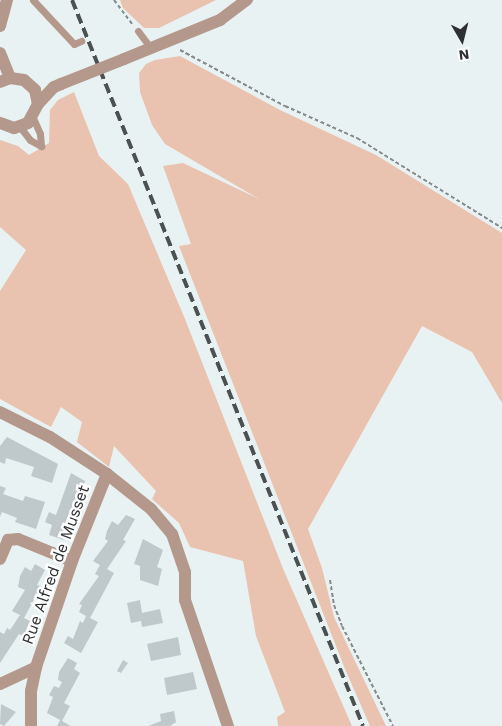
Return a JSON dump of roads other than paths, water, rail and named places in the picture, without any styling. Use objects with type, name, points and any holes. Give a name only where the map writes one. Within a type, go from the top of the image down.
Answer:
[{"type":"street","points":[[0,26],[6,0]]},
{"type":"street","points":[[0,53],[5,80],[30,84],[57,85],[220,20],[247,0]]},
{"type":"street","points":[[30,84],[38,104]]},
{"type":"street","points":[[2,126],[20,127],[34,118],[38,104],[57,85]]},
{"type":"street","points":[[0,412],[50,437],[107,474],[151,509],[179,548],[185,572],[185,600],[228,726]]},
{"type":"street","name":"Rue Alfred de Musset","points":[[32,726],[31,691],[36,668],[72,561],[107,474]]},
{"type":"street","points":[[0,559],[8,540],[18,539],[72,561]]},
{"type":"street","name":"Rue Alfred de Musset","points":[[0,684],[36,668]]},
{"type":"lane","points":[[33,0],[74,44],[81,41]]},
{"type":"lane","points":[[138,31],[151,48]]},
{"type":"lane","points":[[20,127],[30,140],[41,146],[34,118]]},
{"type":"railway","points":[[72,0],[363,726]]}]
